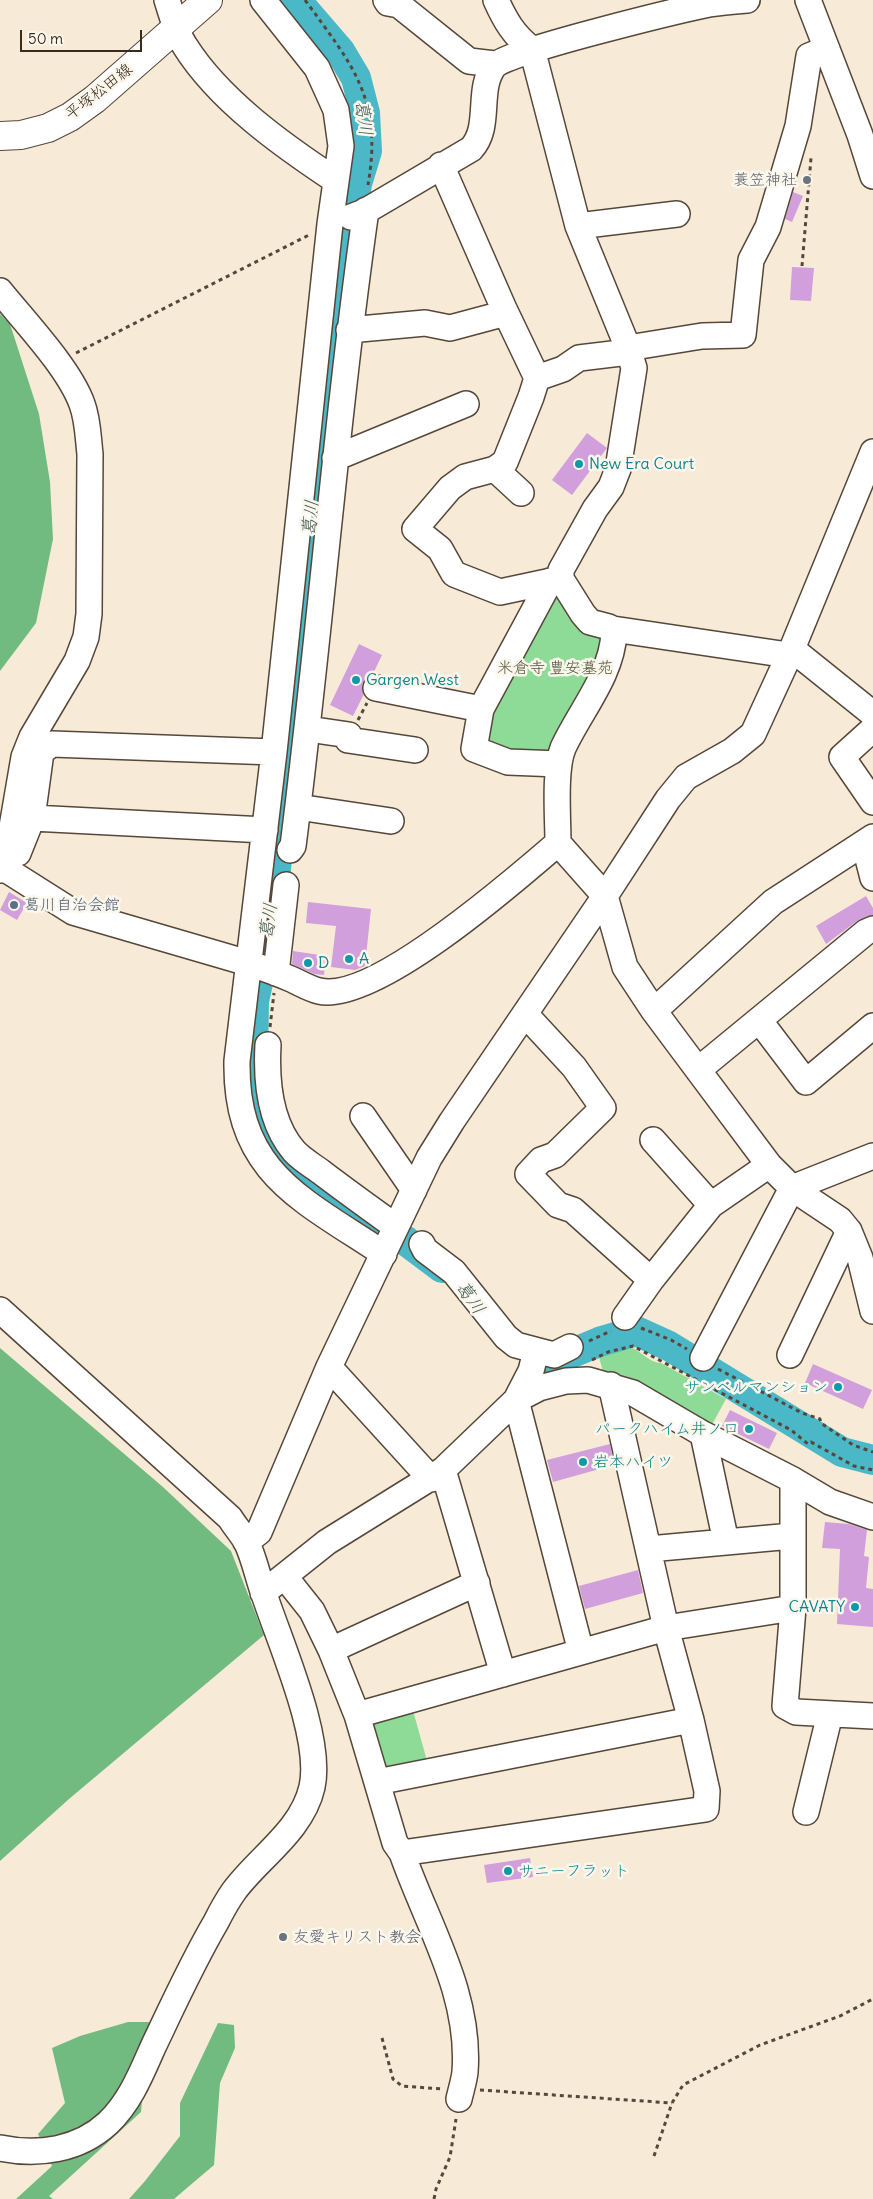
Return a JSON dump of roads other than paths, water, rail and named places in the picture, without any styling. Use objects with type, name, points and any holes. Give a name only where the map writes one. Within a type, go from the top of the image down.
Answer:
[{"type":"main road","name":"平塚松田線","points":[[0,136],[21,135],[48,128],[70,117],[95,100],[208,0]]},
{"type":"street","points":[[167,0],[184,45],[200,67],[249,116],[335,180]]},
{"type":"street","points":[[263,0],[317,68],[336,110],[341,146],[335,180],[332,223],[274,752],[237,1060],[238,1100],[250,1137],[258,1154],[280,1181],[384,1254]]},
{"type":"street","points":[[386,0],[388,3],[399,5],[469,61],[495,64],[532,49],[710,4],[747,0]]},
{"type":"street","points":[[496,0],[518,39],[532,49],[578,226],[634,368],[618,468],[611,487],[596,508],[564,562],[556,580],[482,709],[474,749],[508,762],[559,764]]},
{"type":"street","points":[[808,0],[873,176]]},
{"type":"street","points":[[537,378],[563,368],[579,358],[702,336],[743,335],[751,260],[768,228],[795,135],[810,56],[827,49]]},
{"type":"street","points":[[332,223],[364,211],[471,149],[479,137],[488,76],[495,64]]},
{"type":"street","points":[[441,165],[506,313],[537,378],[505,462],[495,469],[465,477],[450,488],[415,528],[440,549],[454,574],[500,592],[556,580]]},
{"type":"street","points":[[290,850],[293,846],[308,729],[335,458],[364,211]]},
{"type":"street","points":[[578,226],[677,214]]},
{"type":"street","points":[[0,291],[71,380],[82,404],[88,429],[90,454],[89,614],[86,637],[77,661],[32,737],[24,757],[4,870]]},
{"type":"street","points":[[350,330],[425,323],[450,328],[506,313]]},
{"type":"street","points":[[335,458],[466,404]]},
{"type":"street","points":[[246,1542],[260,1532],[329,1366],[429,1158],[452,1121],[605,896],[668,799],[686,777],[732,751],[753,734],[790,652],[873,452]]},
{"type":"street","points":[[495,469],[521,493]]},
{"type":"street","points":[[556,580],[590,622],[613,629],[790,652],[873,714]]},
{"type":"street","points":[[288,621],[319,625]]},
{"type":"street","points":[[613,629],[614,637],[607,663],[594,692],[563,749],[559,764],[558,844],[578,869],[605,896],[626,967],[654,1011],[769,1165],[792,1188],[840,1220],[850,1231],[860,1258],[873,1311]]},
{"type":"street","points":[[376,688],[482,709]]},
{"type":"street","points":[[308,729],[349,735],[348,740],[415,750]]},
{"type":"street","points":[[873,729],[842,757],[873,802]]},
{"type":"street","points":[[4,870],[32,818],[41,752],[52,744],[274,752]]},
{"type":"street","points":[[298,807],[391,821]]},
{"type":"street","points":[[32,818],[264,830]]},
{"type":"street","points":[[654,1011],[773,902],[868,840],[873,878]]},
{"type":"street","points":[[4,870],[72,912],[276,973],[320,992],[355,987],[370,981],[446,934],[558,844]]},
{"type":"street","points":[[276,973],[286,885]]},
{"type":"street","points":[[698,1070],[866,932],[873,929]]},
{"type":"street","points":[[525,1014],[574,1067],[603,1108],[555,1155],[541,1160],[528,1174],[558,1204],[573,1210],[651,1280]]},
{"type":"street","points":[[759,1020],[806,1082],[873,1026]]},
{"type":"street","points":[[268,1044],[267,1074],[271,1101],[282,1132],[295,1152],[396,1228]]},
{"type":"street","points":[[363,1116],[414,1190]]},
{"type":"street","points":[[653,1140],[711,1205]]},
{"type":"street","points":[[703,1358],[792,1188],[873,1156]]},
{"type":"street","points":[[628,1324],[651,1280],[711,1205],[769,1165]]},
{"type":"street","points":[[790,1355],[850,1231]]},
{"type":"street","points":[[422,1244],[425,1250],[454,1272],[506,1337],[533,1361]]},
{"type":"street","points":[[0,1310],[230,1518],[246,1542],[295,1683],[309,1732],[314,1770],[312,1786],[305,1808],[284,1838],[234,1891],[196,1956],[135,2086],[122,2108],[101,2128],[88,2137],[68,2146],[44,2152],[19,2152],[0,2148]]},
{"type":"street","points":[[570,1347],[533,1361],[516,1400],[581,1652]]},
{"type":"street","points":[[329,1366],[437,1474],[477,1583],[503,1674]]},
{"type":"street","points":[[263,1593],[286,1577],[327,1542],[437,1474],[516,1400],[539,1388],[566,1381],[588,1380],[633,1393],[703,1434],[793,1480],[830,1502],[873,1517]]},
{"type":"street","points":[[402,1853],[706,1810],[707,1791],[691,1720],[666,1628],[611,1386]]},
{"type":"street","points":[[703,1434],[726,1542]]},
{"type":"street","points":[[793,1480],[793,1608],[785,1706],[796,1712],[873,1716]]},
{"type":"street","points":[[649,1549],[792,1536]]},
{"type":"street","points":[[286,1577],[312,1611],[331,1650],[357,1715],[395,1843],[402,1853],[458,1994],[463,2020],[465,2073],[460,2094]]},
{"type":"street","points":[[331,1650],[477,1583]]},
{"type":"street","points":[[357,1715],[666,1628],[793,1608]]},
{"type":"street","points":[[806,1812],[830,1714]]},
{"type":"street","points":[[377,1782],[691,1720]]},
{"type":"waterway","name":"葛川","points":[[296,0],[340,51],[356,78],[365,113],[367,151],[357,184],[326,369],[316,492],[274,887],[267,942],[254,1001],[253,1057],[256,1102],[262,1122],[278,1150],[308,1178],[363,1218],[406,1241],[442,1268]]},
{"type":"waterway","name":"葛川","points":[[543,1359],[553,1361],[599,1342],[636,1331],[669,1346],[842,1452],[873,1460]]},
{"type":"place","name":"蓑笠神社","points":[[807,180]]},
{"type":"place","name":"New Era Court","points":[[579,464]]},
{"type":"place","name":"Gargen West","points":[[356,680]]},
{"type":"place","name":"葛川自治会館","points":[[14,905]]},
{"type":"place","name":"A","points":[[349,959]]},
{"type":"place","name":"D","points":[[308,963]]},
{"type":"place","name":"サンベルマンション","points":[[838,1387]]},
{"type":"place","name":"パークハイム井ノ口","points":[[749,1429]]},
{"type":"place","name":"岩本ハイツ","points":[[583,1462]]},
{"type":"place","name":"CAVATY","points":[[855,1607]]},
{"type":"place","name":"サニーフラット","points":[[508,1871]]},
{"type":"place","name":"友愛キリスト教会","points":[[283,1937]]},
{"type":"park label","name":"米倉寺 豊安墓苑","points":[[555,668]]}]
